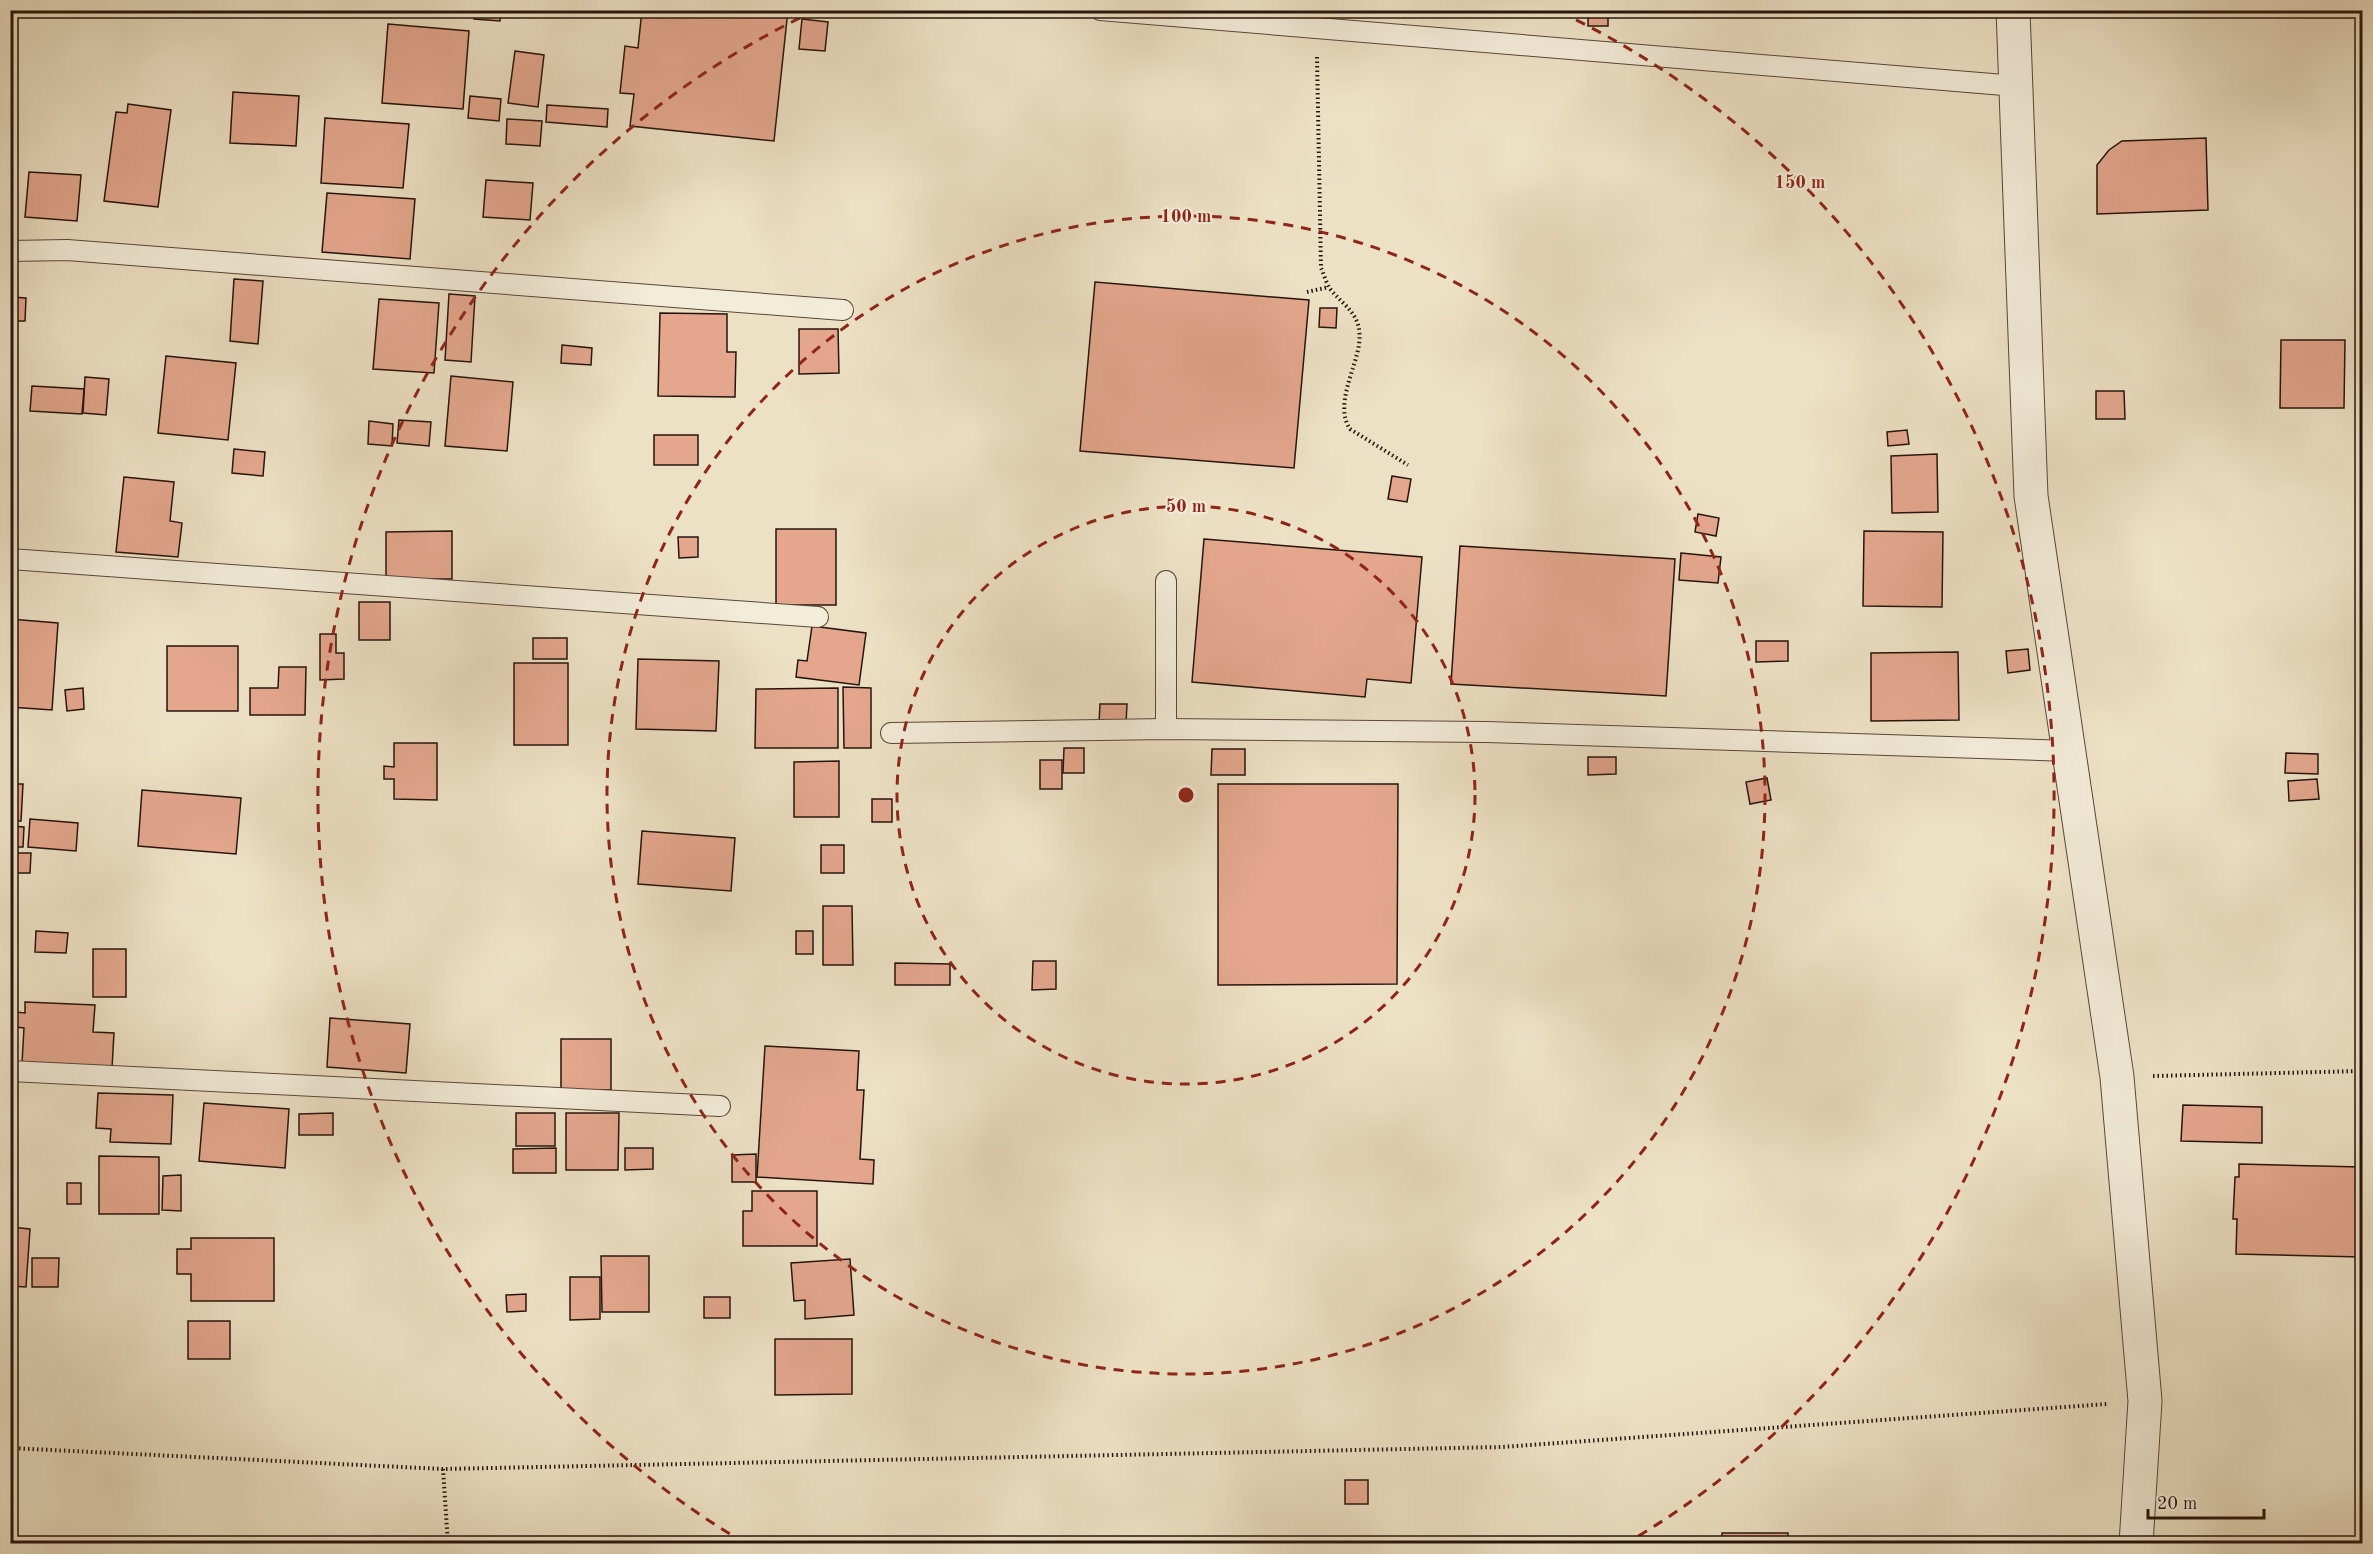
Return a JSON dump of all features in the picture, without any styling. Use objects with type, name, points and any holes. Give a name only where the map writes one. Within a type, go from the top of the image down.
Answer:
[{"type":"street","points":[[2013,10],[2031,496],[2116,1077],[2145,1401],[2136,1544]]},
{"type":"lane","points":[[1100,10],[2016,86]]},
{"type":"lane","points":[[10,251],[68,250],[843,310]]},
{"type":"lane","points":[[10,559],[818,617]]},
{"type":"lane","points":[[1166,581],[1166,729]]},
{"type":"lane","points":[[891,733],[1166,729],[1486,732],[2069,751]]},
{"type":"lane","points":[[10,1071],[720,1106]]},
{"type":"path","points":[[1317,29],[1321,268],[1329,287],[1352,310],[1357,322],[1359,343],[1347,390],[1344,421],[1350,429],[1408,465]]},
{"type":"path","points":[[1307,292],[1329,287]]},
{"type":"path","points":[[2116,1077],[2362,1071]]},
{"type":"path","points":[[10,1448],[443,1469],[1502,1447],[2145,1401]]},
{"type":"path","points":[[443,1469],[448,1544]]},
{"type":"building","points":[[474,10],[501,10],[500,21],[474,19]]},
{"type":"building","points":[[642,10],[788,10],[774,141],[630,126],[634,94],[620,93],[625,46],[638,48]]},
{"type":"building","points":[[1588,10],[1608,10],[1608,26],[1588,26]]},
{"type":"building","points":[[802,19],[828,22],[825,51],[799,49]]},
{"type":"building","points":[[388,24],[469,31],[463,109],[382,103]]},
{"type":"building","points":[[515,51],[544,55],[538,107],[508,103]]},
{"type":"building","points":[[233,92],[299,96],[296,146],[230,143]]},
{"type":"building","points":[[470,96],[501,99],[499,121],[468,118]]},
{"type":"building","points":[[128,104],[171,110],[158,207],[104,201],[116,112],[127,113]]},
{"type":"building","points":[[547,105],[608,109],[607,127],[546,122]]},
{"type":"building","points":[[325,118],[409,124],[403,188],[321,183]]},
{"type":"building","points":[[507,119],[542,121],[540,146],[506,144]]},
{"type":"building","points":[[2206,138],[2208,210],[2097,214],[2097,165],[2109,150],[2122,141]]},
{"type":"building","points":[[29,172],[81,175],[77,221],[25,217]]},
{"type":"building","points":[[486,180],[533,183],[530,220],[483,217]]},
{"type":"building","points":[[327,193],[415,199],[410,259],[322,252]]},
{"type":"building","points":[[234,279],[263,281],[258,344],[230,341]]},
{"type":"building","points":[[1095,282],[1309,300],[1294,468],[1080,451]]},
{"type":"building","points":[[449,294],[475,296],[471,362],[445,360]]},
{"type":"building","points":[[10,297],[26,298],[25,321],[10,321]]},
{"type":"building","points":[[379,299],[439,303],[434,373],[373,369]]},
{"type":"building","points":[[1320,308],[1337,308],[1336,328],[1319,327]]},
{"type":"building","points":[[660,313],[727,314],[727,352],[736,352],[735,397],[658,396]]},
{"type":"building","points":[[799,329],[838,329],[839,373],[799,374]]},
{"type":"building","points":[[2281,340],[2345,340],[2344,408],[2280,408]]},
{"type":"building","points":[[562,345],[592,348],[591,365],[561,363]]},
{"type":"building","points":[[166,356],[236,363],[228,440],[158,433]]},
{"type":"building","points":[[451,376],[513,382],[507,451],[445,446]]},
{"type":"building","points":[[85,377],[109,379],[106,415],[83,413]]},
{"type":"building","points":[[32,386],[84,389],[82,414],[30,411]]},
{"type":"building","points":[[2096,391],[2124,391],[2125,419],[2096,419]]},
{"type":"building","points":[[399,420],[431,422],[429,446],[397,443]]},
{"type":"building","points":[[369,421],[393,424],[392,446],[368,444]]},
{"type":"building","points":[[1907,430],[1909,444],[1888,446],[1887,432]]},
{"type":"building","points":[[654,435],[698,435],[698,465],[654,465]]},
{"type":"building","points":[[234,449],[265,452],[263,476],[232,473]]},
{"type":"building","points":[[1937,454],[1938,512],[1892,513],[1891,456]]},
{"type":"building","points":[[1392,476],[1411,479],[1407,502],[1388,499]]},
{"type":"building","points":[[124,477],[174,482],[170,521],[182,523],[178,557],[116,552]]},
{"type":"building","points":[[1698,514],[1719,518],[1716,536],[1695,532]]},
{"type":"building","points":[[776,529],[836,529],[836,605],[776,605]]},
{"type":"building","points":[[452,531],[452,579],[386,579],[386,532]]},
{"type":"building","points":[[1864,531],[1943,532],[1942,607],[1863,606]]},
{"type":"building","points":[[678,537],[698,537],[698,557],[679,558]]},
{"type":"building","points":[[1204,539],[1422,557],[1411,683],[1367,679],[1365,697],[1192,682]]},
{"type":"building","points":[[1460,546],[1675,559],[1666,696],[1451,684]]},
{"type":"building","points":[[1681,553],[1721,557],[1718,583],[1679,580]]},
{"type":"building","points":[[359,602],[390,602],[390,640],[359,640]]},
{"type":"building","points":[[10,619],[58,623],[52,710],[10,707]]},
{"type":"building","points":[[812,626],[866,633],[859,685],[796,677],[798,660],[807,661]]},
{"type":"building","points":[[320,634],[336,634],[336,653],[344,653],[344,679],[320,680]]},
{"type":"building","points":[[533,638],[567,638],[567,659],[533,659]]},
{"type":"building","points":[[1756,641],[1788,641],[1788,661],[1756,662]]},
{"type":"building","points":[[167,646],[238,646],[238,711],[167,711]]},
{"type":"building","points":[[2028,649],[2030,670],[2008,673],[2006,651]]},
{"type":"building","points":[[1958,652],[1959,720],[1871,721],[1871,653]]},
{"type":"building","points":[[638,659],[719,661],[716,731],[636,729]]},
{"type":"building","points":[[514,663],[568,663],[568,745],[514,745]]},
{"type":"building","points":[[279,667],[306,667],[305,715],[250,715],[250,688],[278,688]]},
{"type":"building","points":[[843,687],[871,688],[871,748],[844,748]]},
{"type":"building","points":[[83,688],[84,709],[67,711],[65,690]]},
{"type":"building","points":[[838,688],[838,748],[755,748],[756,689]]},
{"type":"building","points":[[1100,704],[1127,704],[1126,723],[1099,723]]},
{"type":"building","points":[[394,743],[437,743],[437,800],[394,799],[394,779],[384,779],[384,766],[394,767]]},
{"type":"building","points":[[1064,748],[1084,748],[1084,773],[1063,773]]},
{"type":"building","points":[[1212,749],[1245,749],[1245,775],[1211,775]]},
{"type":"building","points":[[2286,753],[2318,754],[2318,774],[2285,773]]},
{"type":"building","points":[[1588,757],[1616,757],[1616,774],[1588,775]]},
{"type":"building","points":[[1040,760],[1062,760],[1062,789],[1040,789]]},
{"type":"building","points":[[839,761],[839,817],[794,817],[794,762]]},
{"type":"building","points":[[1767,778],[1771,800],[1750,804],[1746,782]]},
{"type":"building","points":[[2317,779],[2319,799],[2289,801],[2288,781]]},
{"type":"building","points":[[10,784],[23,784],[21,821],[10,821]]},
{"type":"building","points":[[1218,784],[1398,784],[1397,984],[1218,985]]},
{"type":"building","points":[[142,790],[241,798],[236,854],[138,846]]},
{"type":"building","points":[[872,799],[892,799],[892,822],[872,822]]},
{"type":"building","points":[[30,819],[78,823],[76,851],[28,847]]},
{"type":"building","points":[[10,826],[24,827],[23,847],[10,847]]},
{"type":"building","points":[[642,831],[735,838],[731,891],[638,884]]},
{"type":"building","points":[[821,845],[844,845],[844,873],[821,873]]},
{"type":"building","points":[[10,853],[31,853],[30,873],[10,873]]},
{"type":"building","points":[[823,906],[852,906],[853,965],[823,965]]},
{"type":"building","points":[[36,931],[68,933],[66,953],[35,952]]},
{"type":"building","points":[[796,931],[813,931],[813,954],[796,954]]},
{"type":"building","points":[[93,949],[126,949],[126,997],[93,997]]},
{"type":"building","points":[[1033,961],[1056,961],[1056,989],[1032,990]]},
{"type":"building","points":[[895,963],[950,964],[950,985],[895,985]]},
{"type":"building","points":[[25,1002],[95,1005],[93,1032],[114,1033],[112,1068],[22,1063],[24,1028],[15,1027],[16,1012],[25,1013]]},
{"type":"building","points":[[330,1018],[410,1024],[406,1073],[327,1067]]},
{"type":"building","points":[[561,1039],[611,1039],[611,1090],[561,1090]]},
{"type":"building","points":[[765,1046],[859,1051],[857,1090],[864,1090],[860,1159],[874,1160],[873,1184],[757,1177]]},
{"type":"building","points":[[98,1093],[173,1095],[171,1144],[110,1142],[111,1129],[96,1128]]},
{"type":"building","points":[[204,1103],[289,1109],[285,1168],[199,1161]]},
{"type":"building","points":[[2183,1105],[2262,1107],[2262,1143],[2181,1141]]},
{"type":"building","points":[[333,1113],[333,1135],[299,1135],[299,1114]]},
{"type":"building","points":[[516,1113],[555,1113],[555,1146],[516,1146]]},
{"type":"building","points":[[566,1113],[619,1113],[618,1170],[566,1170]]},
{"type":"building","points":[[556,1148],[556,1173],[513,1173],[513,1149]]},
{"type":"building","points":[[625,1148],[653,1148],[653,1169],[625,1170]]},
{"type":"building","points":[[756,1154],[756,1182],[732,1182],[732,1155]]},
{"type":"building","points":[[99,1156],[159,1157],[159,1214],[99,1214]]},
{"type":"building","points":[[2239,1164],[2362,1167],[2362,1257],[2236,1254],[2237,1219],[2233,1219],[2235,1177],[2239,1177]]},
{"type":"building","points":[[181,1175],[181,1211],[162,1210],[163,1176]]},
{"type":"building","points":[[67,1183],[81,1183],[81,1204],[67,1204]]},
{"type":"building","points":[[752,1191],[817,1191],[817,1246],[743,1246],[743,1211],[752,1211]]},
{"type":"building","points":[[10,1227],[30,1229],[26,1287],[10,1286]]},
{"type":"building","points":[[191,1238],[274,1238],[274,1301],[191,1301],[191,1274],[177,1274],[177,1249],[191,1249]]},
{"type":"building","points":[[601,1256],[649,1256],[649,1312],[602,1312]]},
{"type":"building","points":[[32,1258],[59,1258],[58,1287],[32,1287]]},
{"type":"building","points":[[850,1259],[854,1315],[805,1319],[805,1300],[794,1301],[791,1263]]},
{"type":"building","points":[[570,1277],[600,1277],[600,1319],[570,1320]]},
{"type":"building","points":[[526,1294],[526,1311],[507,1312],[506,1295]]},
{"type":"building","points":[[704,1297],[730,1297],[730,1318],[704,1318]]},
{"type":"building","points":[[188,1321],[230,1321],[230,1359],[188,1359]]},
{"type":"building","points":[[775,1339],[852,1339],[852,1394],[775,1395]]},
{"type":"building","points":[[1345,1480],[1368,1480],[1368,1504],[1345,1504]]},
{"type":"building","points":[[1722,1533],[1788,1533],[1788,1544],[1722,1544]]}]
